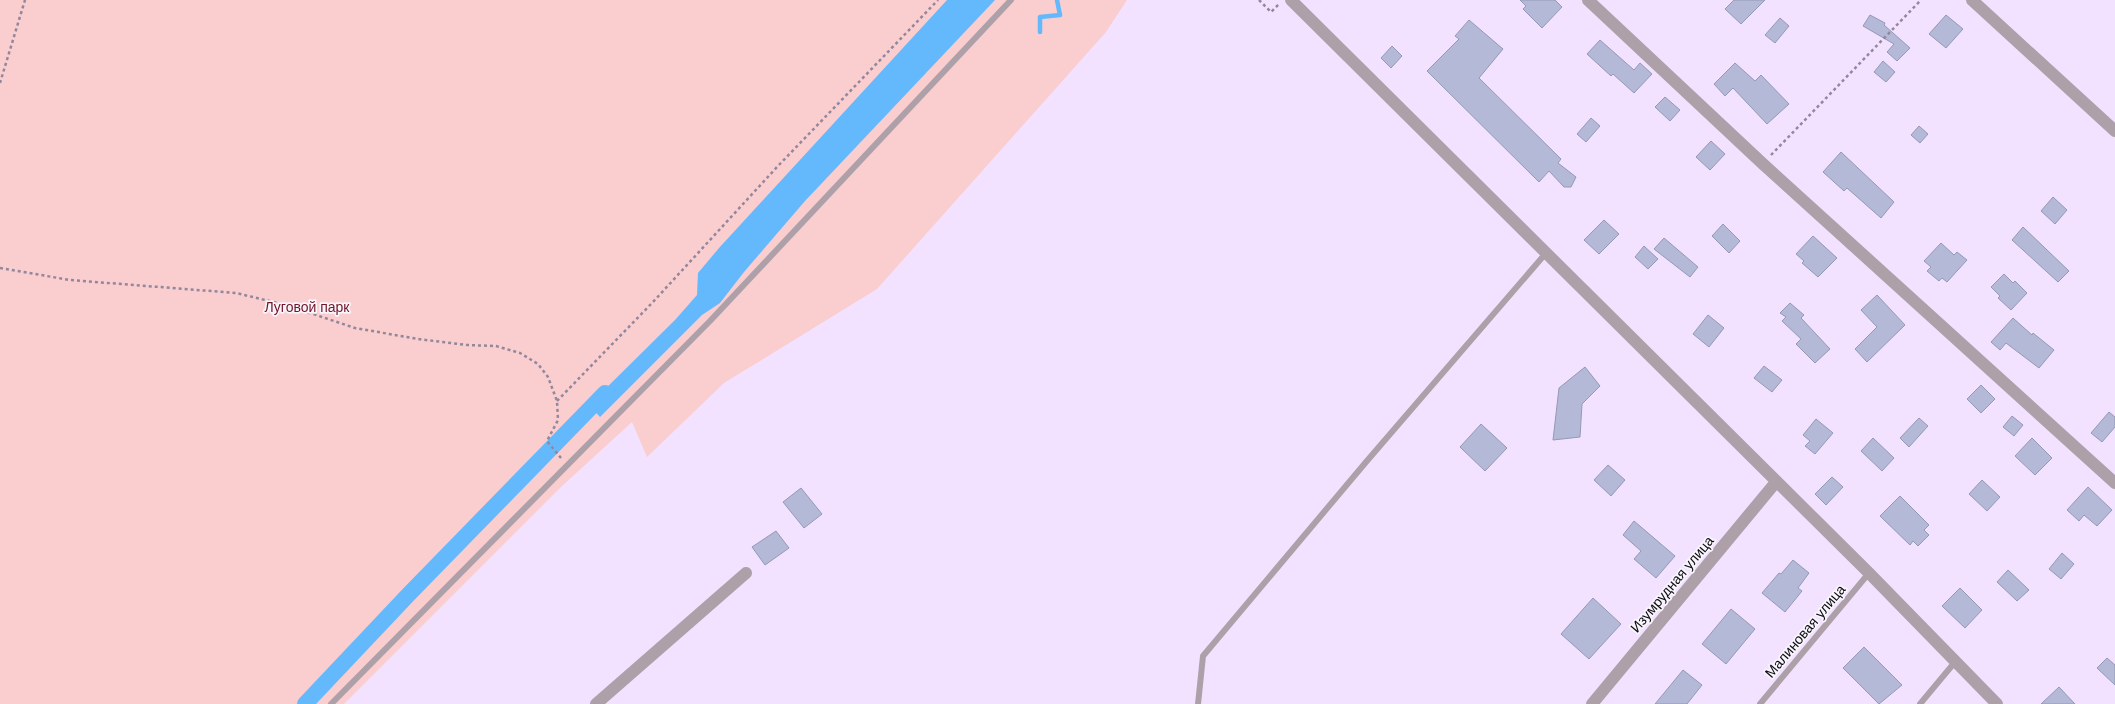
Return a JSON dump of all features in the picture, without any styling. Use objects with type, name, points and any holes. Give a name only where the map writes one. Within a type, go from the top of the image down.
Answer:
[{"type":"street","points":[[1291,0],[1869,573],[1997,704]]},
{"type":"street","points":[[1588,0],[1763,164],[2115,483]]},
{"type":"street","points":[[1972,0],[2115,131]]},
{"type":"street","name":"Изумрудная улица","points":[[1592,704],[1776,482]]},
{"type":"street","points":[[596,704],[746,572]]},
{"type":"lane","points":[[331,704],[715,316],[1010,0]]},
{"type":"lane","points":[[1198,704],[1203,656],[1366,462],[1546,253]]},
{"type":"lane","name":"Малиновая улица","points":[[1760,704],[1869,573]]},
{"type":"lane","points":[[1920,704],[1955,662]]},
{"type":"path","points":[[0,83],[25,0]]},
{"type":"path","points":[[557,401],[653,302],[777,167],[938,0]]},
{"type":"path","points":[[1259,0],[1272,12],[1283,0]]},
{"type":"path","points":[[1763,164],[1921,0]]},
{"type":"path","points":[[0,268],[70,280],[236,293],[286,305],[354,328],[418,339],[496,346],[520,353],[538,364],[548,377],[557,401],[558,420],[547,441],[553,449]]},
{"type":"green space","name":"Луговой парк","points":[[0,0],[1127,0],[1106,32],[877,289],[724,383],[647,457],[632,422],[561,487],[344,704],[0,704]]},
{"type":"water","points":[[947,0],[995,0],[805,201],[744,272],[720,303],[702,315],[600,417],[589,405],[675,320],[697,295],[698,273],[719,248]]},
{"type":"building","points":[[1520,0],[1555,0],[1562,7],[1542,28],[1523,9],[1526,6]]},
{"type":"building","points":[[1734,0],[1765,0],[1741,24],[1725,9]]},
{"type":"building","points":[[1870,15],[1885,23],[1884,25],[1910,48],[1897,61],[1887,52],[1894,44],[1863,26]]},
{"type":"building","points":[[1946,15],[1963,29],[1946,48],[1929,34]]},
{"type":"building","points":[[1780,18],[1789,26],[1775,43],[1765,35]]},
{"type":"building","points":[[1469,20],[1503,49],[1479,78],[1561,159],[1558,163],[1576,177],[1571,187],[1564,187],[1549,171],[1539,182],[1427,71],[1459,39],[1455,36]]},
{"type":"building","points":[[1600,40],[1634,70],[1640,63],[1652,74],[1634,93],[1613,74],[1611,76],[1587,54]]},
{"type":"building","points":[[1392,46],[1402,56],[1391,68],[1381,58]]},
{"type":"building","points":[[1883,61],[1895,72],[1886,82],[1874,72]]},
{"type":"building","points":[[1735,63],[1755,81],[1761,75],[1789,104],[1767,124],[1733,88],[1725,96],[1714,84]]},
{"type":"building","points":[[1665,97],[1680,110],[1670,121],[1655,107]]},
{"type":"building","points":[[1591,118],[1600,126],[1586,142],[1577,134]]},
{"type":"building","points":[[1919,126],[1928,134],[1920,143],[1911,135]]},
{"type":"building","points":[[1711,141],[1725,154],[1710,170],[1696,157]]},
{"type":"building","points":[[1841,152],[1894,202],[1881,218],[1847,188],[1844,191],[1823,172]]},
{"type":"building","points":[[2053,197],[2067,210],[2055,224],[2041,211]]},
{"type":"building","points":[[1604,220],[1619,234],[1599,254],[1584,240]]},
{"type":"building","points":[[1723,224],[1740,241],[1729,253],[1712,236]]},
{"type":"building","points":[[2023,227],[2069,271],[2058,282],[2012,240]]},
{"type":"building","points":[[1813,236],[1837,258],[1818,277],[1802,263],[1804,261],[1796,254]]},
{"type":"building","points":[[1664,238],[1698,267],[1690,277],[1654,249]]},
{"type":"building","points":[[1941,243],[1954,255],[1957,252],[1967,260],[1947,282],[1942,278],[1939,281],[1927,271],[1931,267],[1924,261]]},
{"type":"building","points":[[1644,246],[1658,259],[1648,269],[1635,257]]},
{"type":"building","points":[[2004,274],[2013,283],[2015,281],[2027,293],[2011,310],[1998,298],[2000,296],[1991,287]]},
{"type":"building","points":[[1877,295],[1905,325],[1867,362],[1855,349],[1877,327],[1861,310]]},
{"type":"building","points":[[1790,303],[1804,315],[1801,318],[1830,349],[1815,363],[1796,344],[1801,339],[1782,321],[1786,317],[1780,313]]},
{"type":"building","points":[[1708,315],[1724,328],[1709,347],[1693,334]]},
{"type":"building","points":[[2013,318],[2032,335],[2033,333],[2054,350],[2039,368],[2006,343],[2000,350],[1991,342]]},
{"type":"building","points":[[1764,366],[1782,380],[1772,392],[1754,378]]},
{"type":"building","points":[[1585,367],[1600,386],[1582,404],[1580,437],[1553,440],[1559,388]]},
{"type":"building","points":[[1981,385],[1995,399],[1981,413],[1967,399]]},
{"type":"building","points":[[2109,412],[2115,417],[2115,427],[2102,442],[2091,433]]},
{"type":"building","points":[[2012,416],[2023,425],[2014,436],[2003,427]]},
{"type":"building","points":[[1919,418],[1928,426],[1909,447],[1900,438]]},
{"type":"building","points":[[1816,419],[1833,433],[1815,454],[1805,446],[1810,441],[1803,435]]},
{"type":"building","points":[[1481,424],[1507,448],[1485,471],[1460,447]]},
{"type":"building","points":[[1873,438],[1894,458],[1882,471],[1861,451]]},
{"type":"building","points":[[2032,438],[2052,458],[2035,475],[2015,456]]},
{"type":"building","points":[[1608,465],[1625,480],[1611,496],[1594,480]]},
{"type":"building","points":[[1832,477],[1843,487],[1826,505],[1815,494]]},
{"type":"building","points":[[1982,480],[2000,497],[1987,511],[1969,494]]},
{"type":"building","points":[[2088,487],[2112,510],[2097,526],[2084,515],[2079,521],[2067,510]]},
{"type":"building","points":[[801,488],[822,514],[804,528],[783,502]]},
{"type":"building","points":[[1900,496],[1929,525],[1924,530],[1929,535],[1918,546],[1913,541],[1910,545],[1880,516]]},
{"type":"building","points":[[1634,521],[1675,556],[1656,578],[1634,559],[1641,551],[1623,535]]},
{"type":"building","points":[[776,531],[789,548],[765,565],[752,547]]},
{"type":"building","points":[[2062,553],[2074,564],[2061,579],[2049,569]]},
{"type":"building","points":[[1793,560],[1809,573],[1798,588],[1802,591],[1785,612],[1762,593],[1779,573],[1781,574]]},
{"type":"building","points":[[2008,570],[2029,590],[2017,601],[1997,582]]},
{"type":"building","points":[[1960,588],[1982,610],[1965,628],[1942,606]]},
{"type":"building","points":[[1593,598],[1621,624],[1589,659],[1561,634]]},
{"type":"building","points":[[1731,609],[1755,629],[1726,664],[1702,644]]},
{"type":"building","points":[[1864,647],[1902,685],[1879,704],[1843,668]]},
{"type":"building","points":[[2107,658],[2115,665],[2115,685],[2097,668]]},
{"type":"building","points":[[1683,670],[1702,685],[1687,704],[1655,704]]},
{"type":"building","points":[[2059,687],[2075,704],[2041,704]]},
{"type":"waterway","points":[[1040,32],[1040,17],[1060,15],[1057,0]]},
{"type":"waterway","points":[[305,704],[409,594],[605,393]]}]
